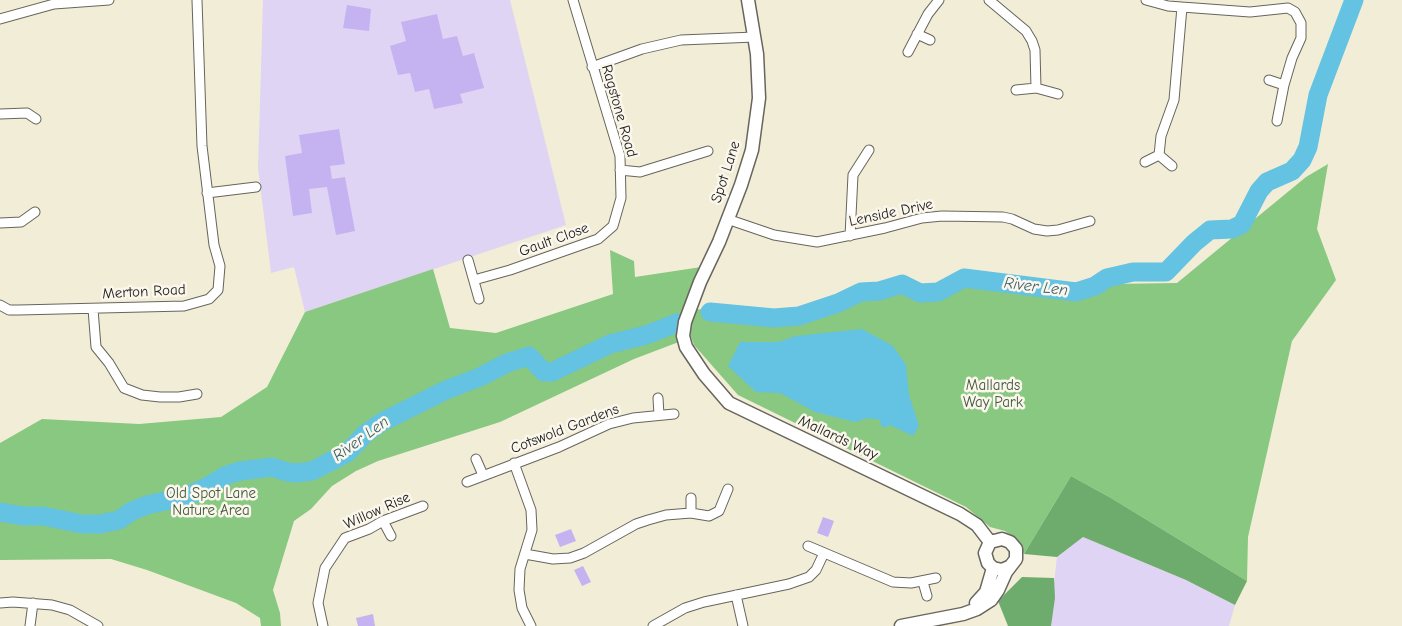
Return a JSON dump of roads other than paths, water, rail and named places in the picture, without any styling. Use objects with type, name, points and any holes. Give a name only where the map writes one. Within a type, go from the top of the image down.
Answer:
[{"type":"street","points":[[0,20],[54,4],[109,0]]},
{"type":"street","name":"Merton Road","points":[[0,305],[9,310],[184,306],[209,299],[218,290],[220,266],[214,245],[201,140],[197,0]]},
{"type":"street","name":"Ragstone Road","points":[[573,0],[620,156],[620,170],[640,172],[708,151]]},
{"type":"street","name":"Spot Lane","points":[[686,347],[683,336],[685,322],[700,282],[720,242],[752,150],[760,98],[755,37],[748,0]]},
{"type":"street","points":[[908,52],[928,14],[939,0]]},
{"type":"street","points":[[989,0],[1026,31],[1032,41],[1035,50],[1036,88]]},
{"type":"street","points":[[1146,0],[1147,2],[1168,6],[1250,12],[1288,4],[1302,23],[1301,38],[1292,58],[1284,85],[1277,121]]},
{"type":"street","points":[[1159,155],[1161,136],[1174,100],[1182,7]]},
{"type":"street","points":[[917,34],[930,40]]},
{"type":"street","points":[[592,66],[642,49],[681,40],[755,37]]},
{"type":"street","points":[[1269,80],[1284,85]]},
{"type":"street","points":[[1016,90],[1036,88],[1058,94]]},
{"type":"street","points":[[0,114],[27,113],[36,119]]},
{"type":"street","points":[[850,236],[853,175],[869,150]]},
{"type":"street","points":[[1145,162],[1159,155]]},
{"type":"street","points":[[1159,155],[1172,166]]},
{"type":"street","name":"Gault Close","points":[[474,280],[510,270],[598,240],[613,226],[621,198],[620,170]]},
{"type":"street","points":[[207,193],[256,187]]},
{"type":"street","points":[[0,223],[21,222],[35,212]]},
{"type":"street","name":"Lenside Drive","points":[[727,219],[792,239],[817,242],[850,236],[922,218],[942,216],[1012,219],[1034,229],[1047,231],[1058,230],[1090,221]]},
{"type":"street","points":[[468,260],[479,299]]},
{"type":"street","points":[[93,309],[96,347],[109,363],[124,388],[142,395],[160,397],[180,397],[197,394]]},
{"type":"street","name":"Mallards Way","points":[[686,347],[704,374],[729,403],[960,514],[977,525],[990,542]]},
{"type":"street","points":[[658,398],[659,415]]},
{"type":"street","name":"Cotswold Gardens","points":[[467,482],[559,447],[609,424],[633,418],[674,414]]},
{"type":"street","points":[[476,458],[483,475]]},
{"type":"street","points":[[514,463],[531,510],[532,530],[520,569],[519,590],[522,608],[531,626]]},
{"type":"street","points":[[525,554],[553,558],[570,558],[584,553],[636,524],[666,515],[691,513],[709,516],[719,511],[728,489]]},
{"type":"street","points":[[691,498],[691,513]]},
{"type":"street","name":"Willow Rise","points":[[323,626],[318,603],[325,568],[345,538],[423,506]]},
{"type":"street","points":[[383,521],[391,536]]},
{"type":"street","points":[[902,626],[963,614],[977,609],[991,600],[1009,567],[1016,559],[1016,550],[1010,542],[1002,539],[990,542],[987,547],[986,559],[994,568],[1002,570],[1009,567]]},
{"type":"street","points":[[808,546],[893,582],[911,584],[936,578]]},
{"type":"street","points":[[653,626],[685,608],[704,602],[789,584],[809,576],[816,570],[824,553]]},
{"type":"street","points":[[963,614],[986,592],[994,568]]},
{"type":"street","points":[[923,582],[927,596]]},
{"type":"street","points":[[736,595],[743,626]]},
{"type":"street","points":[[0,603],[52,605],[70,610],[98,626]]},
{"type":"street","points":[[30,626],[33,603]]},
{"type":"water","points":[[862,329],[893,346],[906,365],[909,395],[919,426],[913,436],[890,425],[882,428],[880,420],[868,418],[855,422],[815,412],[780,393],[756,392],[728,366],[740,342],[778,342],[796,336]]},
{"type":"waterway","name":"River Len","points":[[710,312],[774,318],[799,316],[838,303],[861,292],[879,291],[902,284],[920,293],[938,292],[964,278],[1076,292],[1095,286],[1107,278],[1133,272],[1166,272],[1194,243],[1210,230],[1232,229],[1242,224],[1259,191],[1267,182],[1292,171],[1302,160],[1308,147],[1318,95],[1354,0]]},
{"type":"waterway","name":"River Len","points":[[0,512],[23,516],[43,516],[82,524],[100,524],[119,520],[132,511],[147,505],[187,496],[227,475],[240,471],[272,467],[287,472],[312,471],[347,453],[366,433],[382,422],[446,390],[480,377],[507,363],[529,356],[544,372],[552,372],[610,344],[646,335],[677,323]]},
{"type":"park label","name":"Mallards Way Park","points":[[993,394]]},
{"type":"park label","name":"Old Spot Lane Nature Area","points":[[211,502]]}]
